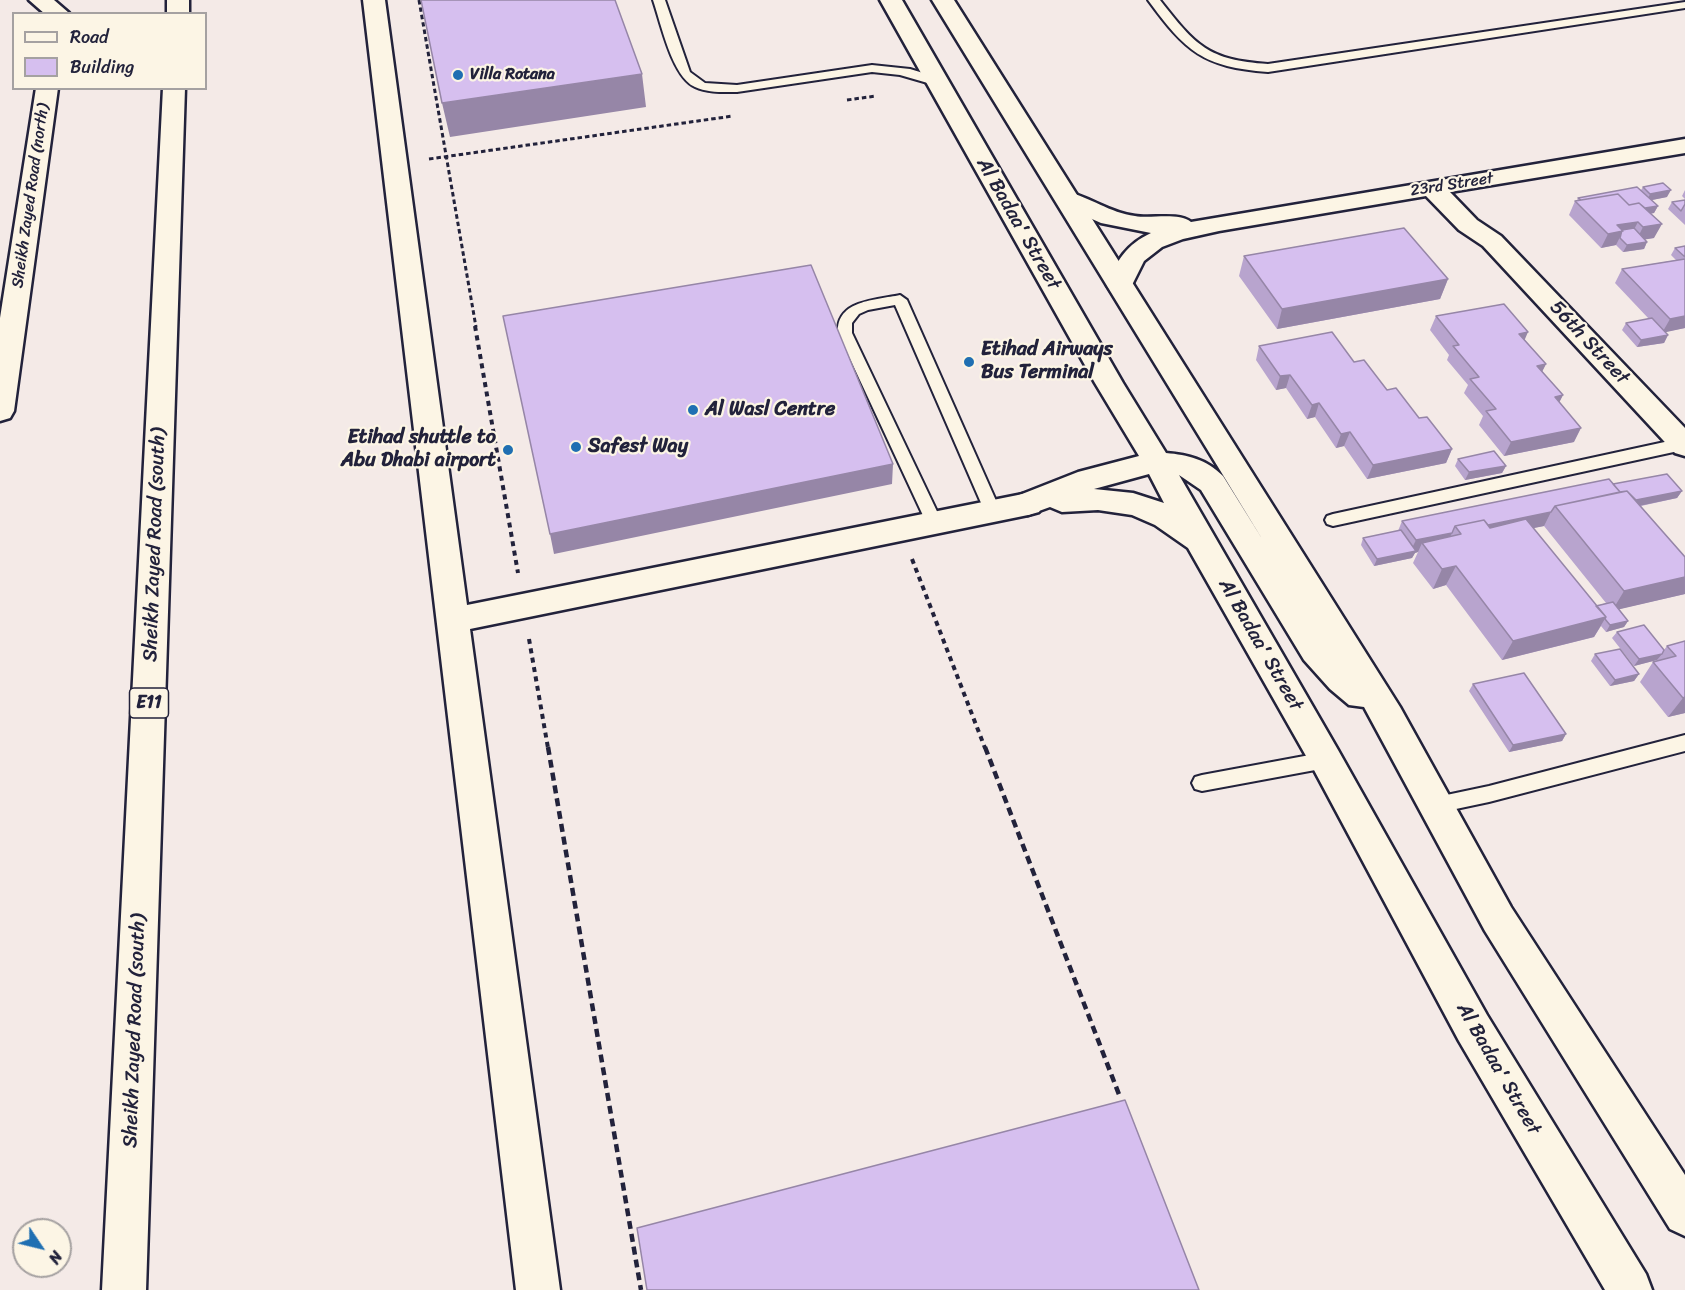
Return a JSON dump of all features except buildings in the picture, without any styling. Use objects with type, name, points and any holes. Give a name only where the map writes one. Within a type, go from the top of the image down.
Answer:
[{"type":"main road","points":[[40,0],[57,12]]},
{"type":"main road","points":[[374,0],[538,1290]]},
{"type":"main road","name":"Al Badaa' Street","points":[[891,0],[1326,760],[1473,1028],[1630,1290]]},
{"type":"main road","points":[[943,0],[1388,717],[1498,919],[1685,1214]]},
{"type":"main road","name":"Sheikh Zayed Road (north)","points":[[0,411],[47,90]]},
{"type":"main road","name":"Sheikh Zayed Road (south)","points":[[124,1290],[174,90]]},
{"type":"main road","name":"23rd Street","points":[[1120,285],[1129,264],[1143,248],[1166,237],[1219,223],[1685,146]]},
{"type":"main road","name":"56th Street","points":[[1460,183],[1488,220],[1493,234],[1492,241]]},
{"type":"main road","name":"56th Street","points":[[1432,188],[1468,225],[1492,241],[1684,445]]},
{"type":"main road","name":"23rd Street","points":[[1066,199],[1126,224],[1157,226],[1219,223]]},
{"type":"main road","points":[[1028,504],[1080,482],[1157,462],[1186,465],[1205,476],[1316,651],[1342,680],[1388,717]]},
{"type":"main road","points":[[452,620],[1028,504],[1091,498],[1125,502],[1166,516],[1186,530],[1203,547]]},
{"type":"lane","points":[[659,0],[684,72],[690,80],[702,86],[733,88],[863,68],[903,71],[938,81]]},
{"type":"lane","points":[[1154,0],[1190,46],[1204,55],[1246,67],[1268,68],[1685,5]]},
{"type":"lane","points":[[935,524],[845,333],[846,319],[858,308],[900,300],[993,512]]},
{"type":"lane","points":[[1333,520],[1684,445]]},
{"type":"lane","points":[[1437,805],[1489,794],[1685,743]]},
{"type":"lane","points":[[1202,783],[1326,760]]},
{"type":"path","points":[[419,0],[641,1290]]},
{"type":"path","points":[[847,100],[882,95]]},
{"type":"path","points":[[395,166],[446,156],[741,115]]},
{"type":"path","points":[[901,531],[1120,1097]]},
{"type":"place","name":"Villa Rotana","points":[[458,75]]},
{"type":"place","name":"Etihad Airways Bus Terminal","points":[[969,362]]},
{"type":"place","name":"Al Wasl Centre","points":[[693,410]]},
{"type":"place","name":"Safest Way","points":[[576,447]]},
{"type":"place","name":"Etihad shuttle to Abu Dhabi airport","points":[[508,450]]}]
